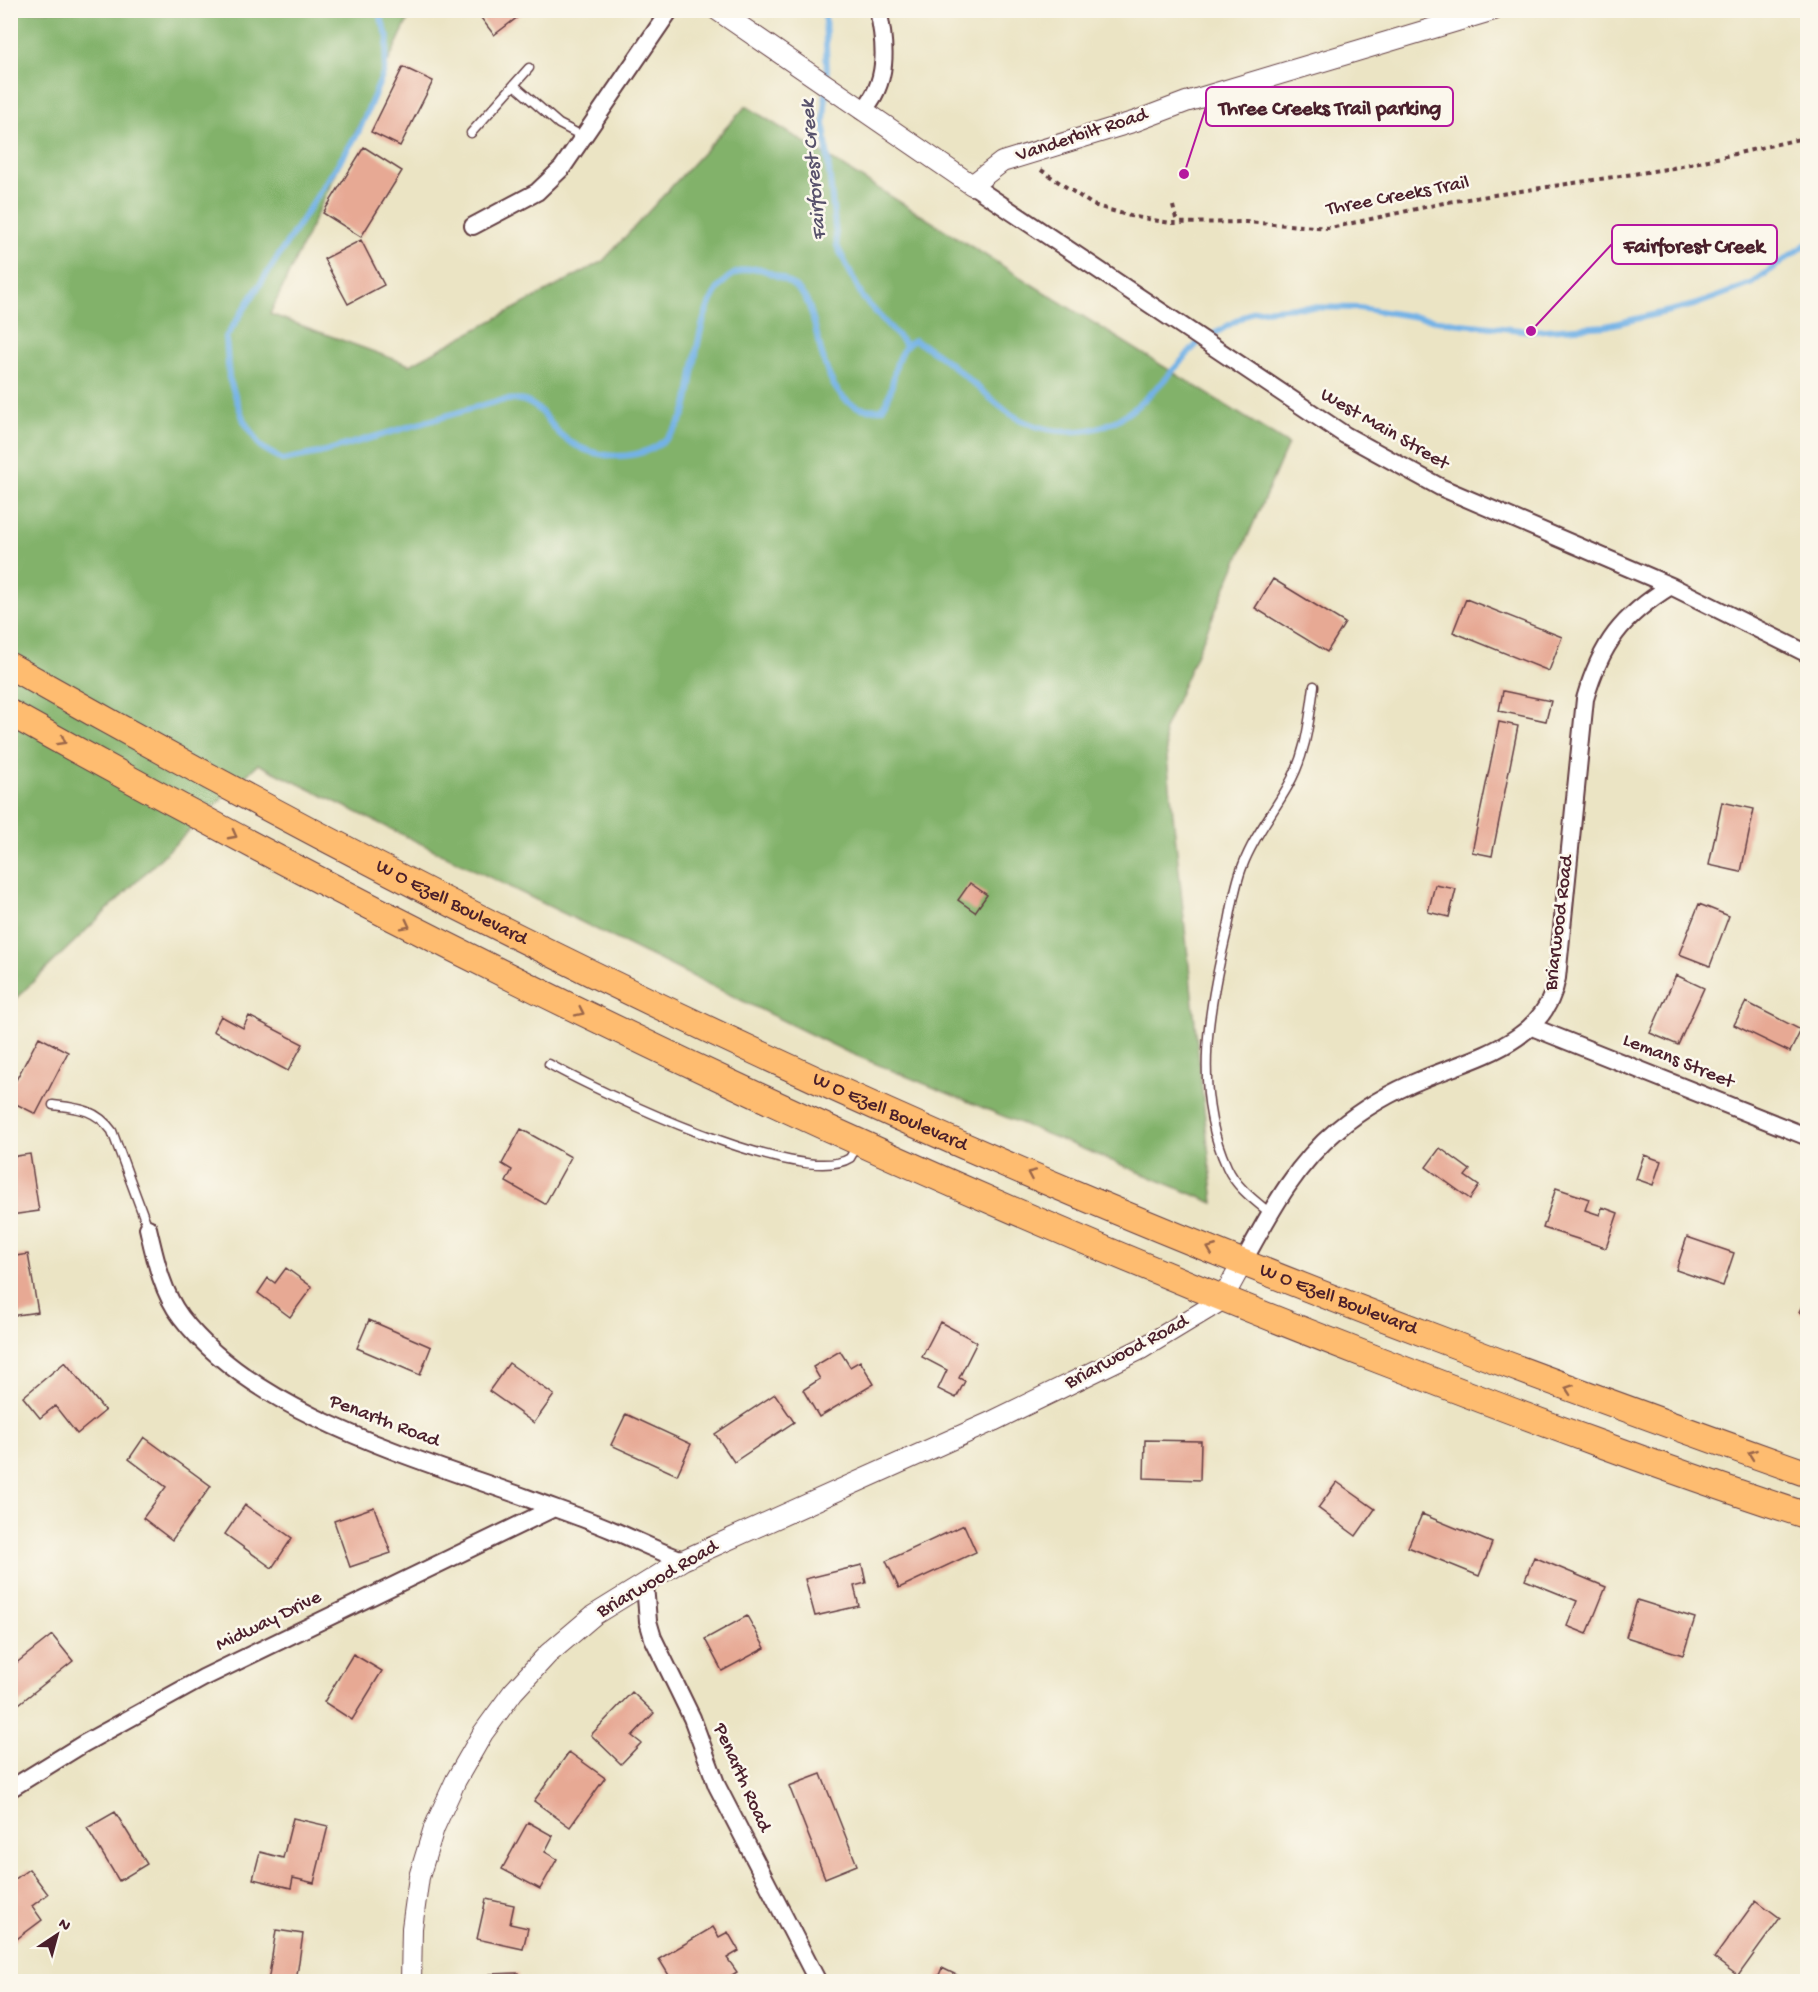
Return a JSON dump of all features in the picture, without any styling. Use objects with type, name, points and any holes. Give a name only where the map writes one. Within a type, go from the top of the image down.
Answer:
[{"type":"main road","name":"W O Ezell Boulevard","points":[[10,666],[312,831],[501,929],[881,1108],[1076,1194],[1243,1262],[1544,1380],[1808,1474]]},
{"type":"main road","name":"W O Ezell Boulevard","points":[[10,713],[258,849],[525,986],[678,1059],[954,1185],[1222,1300],[1530,1418],[1808,1516]]},
{"type":"main road","points":[[124,776],[143,740]]},
{"type":"main road","points":[[865,1144],[881,1108]]},
{"type":"street","points":[[473,226],[537,192],[562,168],[670,10]]},
{"type":"street","points":[[717,10],[972,185]]},
{"type":"street","points":[[860,110],[876,94],[882,74],[883,48],[878,10]]},
{"type":"street","name":"Vanderbilt Road","points":[[972,185],[1002,162],[1186,102],[1494,10]]},
{"type":"street","name":"West Main Street","points":[[972,185],[1228,359],[1345,435],[1440,487],[1671,585],[1808,654]]},
{"type":"street","name":"Briarwood Road","points":[[411,1982],[412,1928],[419,1877],[434,1828],[483,1733],[513,1692],[548,1654],[594,1615],[683,1560],[1004,1416],[1141,1349],[1222,1300],[1270,1213],[1296,1172],[1316,1149],[1365,1109],[1423,1078],[1475,1060],[1532,1027],[1549,1005],[1557,978],[1585,699],[1593,670],[1607,644],[1625,620],[1644,602],[1671,585]]},
{"type":"street","name":"Lemans Street","points":[[1532,1027],[1808,1137]]},
{"type":"street","name":"Penarth Road","points":[[148,1228],[168,1295],[181,1317],[214,1350],[252,1381],[319,1420],[354,1435],[555,1508],[683,1560]]},
{"type":"street","name":"Midway Drive","points":[[10,1789],[83,1744],[203,1678],[555,1508]]},
{"type":"street","name":"Penarth Road","points":[[645,1585],[648,1621],[660,1655],[692,1718],[721,1794],[818,1982]]},
{"type":"lane","points":[[471,133],[529,68]]},
{"type":"lane","points":[[514,85],[559,124],[584,137]]},
{"type":"lane","points":[[1270,1213],[1242,1189],[1227,1168],[1212,1120],[1206,1066],[1213,989],[1242,866],[1262,823],[1288,786],[1307,743],[1314,686]]},
{"type":"lane","points":[[549,1064],[710,1137],[770,1157],[802,1164],[831,1164],[850,1158],[865,1144]]},
{"type":"lane","points":[[53,1105],[92,1111],[103,1118],[112,1131],[148,1228]]},
{"type":"path","name":"Three Creeks Trail","points":[[1002,162],[1041,170],[1093,205],[1130,216],[1177,223],[1245,222],[1330,228],[1448,202],[1672,168],[1808,137]]},
{"type":"path","points":[[1173,206],[1177,223]]},
{"type":"green space","points":[[11,11],[412,11],[270,314],[410,365],[603,261],[746,106],[1288,444],[1164,729],[1214,1203],[845,1051],[258,764],[11,1003]]},
{"type":"building","points":[[475,10],[527,10],[494,35]]},
{"type":"building","points":[[403,67],[433,81],[400,146],[371,132]]},
{"type":"building","points":[[364,147],[402,171],[361,237],[323,213]]},
{"type":"building","points":[[361,240],[384,285],[348,304],[324,259]]},
{"type":"building","points":[[1273,579],[1345,623],[1327,652],[1255,608]]},
{"type":"building","points":[[1466,599],[1562,637],[1549,671],[1453,632]]},
{"type":"building","points":[[1503,691],[1551,701],[1546,721],[1499,711]]},
{"type":"building","points":[[1499,722],[1518,726],[1492,856],[1472,852]]},
{"type":"building","points":[[1722,802],[1754,809],[1741,872],[1709,865]]},
{"type":"building","points":[[970,883],[987,895],[975,912],[958,900]]},
{"type":"building","points":[[1435,885],[1456,889],[1449,917],[1428,912]]},
{"type":"building","points":[[1699,904],[1729,916],[1710,966],[1679,954]]},
{"type":"building","points":[[1676,975],[1704,988],[1678,1045],[1650,1033]]},
{"type":"building","points":[[1746,1002],[1801,1030],[1790,1052],[1734,1025]]},
{"type":"building","points":[[221,1016],[243,1028],[249,1016],[303,1044],[288,1071],[213,1031]]},
{"type":"building","points":[[39,1037],[68,1052],[36,1114],[10,1101],[10,1077],[16,1080]]},
{"type":"building","points":[[521,1129],[571,1157],[545,1204],[506,1182],[512,1170],[502,1164]]},
{"type":"building","points":[[1440,1148],[1470,1170],[1465,1176],[1479,1186],[1470,1199],[1426,1167]]},
{"type":"building","points":[[30,1154],[39,1211],[11,1215],[10,1157]]},
{"type":"building","points":[[1644,1155],[1661,1161],[1653,1185],[1636,1179]]},
{"type":"building","points":[[1556,1188],[1589,1199],[1585,1210],[1600,1215],[1602,1207],[1618,1213],[1606,1248],[1543,1228]]},
{"type":"building","points":[[1687,1237],[1734,1253],[1723,1286],[1676,1270]]},
{"type":"building","points":[[28,1254],[38,1312],[10,1316],[10,1257]]},
{"type":"building","points":[[286,1268],[312,1287],[290,1317],[258,1293],[268,1278],[275,1283]]},
{"type":"building","points":[[1804,1301],[1808,1303],[1808,1316],[1799,1312]]},
{"type":"building","points":[[369,1320],[431,1347],[420,1375],[357,1348]]},
{"type":"building","points":[[940,1322],[977,1342],[959,1378],[965,1381],[956,1398],[938,1389],[947,1370],[922,1357]]},
{"type":"building","points":[[840,1351],[850,1367],[860,1361],[874,1384],[819,1417],[803,1390],[820,1379],[813,1367]]},
{"type":"building","points":[[65,1362],[105,1411],[77,1434],[55,1406],[40,1418],[23,1397]]},
{"type":"building","points":[[509,1363],[554,1395],[534,1423],[489,1391]]},
{"type":"building","points":[[775,1394],[794,1422],[734,1462],[715,1434]]},
{"type":"building","points":[[626,1414],[691,1444],[677,1475],[611,1445]]},
{"type":"building","points":[[144,1437],[211,1486],[172,1540],[143,1518],[166,1487],[129,1459]]},
{"type":"building","points":[[1145,1440],[1201,1441],[1200,1480],[1144,1478]]},
{"type":"building","points":[[1337,1482],[1375,1509],[1356,1536],[1318,1508]]},
{"type":"building","points":[[245,1505],[292,1538],[272,1568],[225,1534]]},
{"type":"building","points":[[374,1507],[391,1553],[350,1567],[334,1521]]},
{"type":"building","points":[[1422,1514],[1492,1543],[1479,1576],[1408,1547]]},
{"type":"building","points":[[964,1525],[976,1552],[899,1588],[886,1561]]},
{"type":"building","points":[[1534,1557],[1606,1587],[1587,1634],[1567,1626],[1577,1601],[1525,1580]]},
{"type":"building","points":[[862,1565],[866,1583],[854,1586],[859,1606],[815,1616],[805,1579]]},
{"type":"building","points":[[1637,1600],[1695,1618],[1683,1655],[1626,1637]]},
{"type":"building","points":[[747,1616],[765,1648],[722,1671],[705,1639]]},
{"type":"building","points":[[52,1635],[73,1661],[10,1711],[10,1668]]},
{"type":"building","points":[[353,1654],[382,1671],[352,1720],[324,1702]]},
{"type":"building","points":[[632,1692],[654,1713],[632,1736],[641,1743],[621,1764],[591,1735]]},
{"type":"building","points":[[569,1752],[605,1778],[570,1827],[534,1801]]},
{"type":"building","points":[[821,1774],[857,1865],[825,1878],[789,1786]]},
{"type":"building","points":[[115,1812],[147,1864],[119,1881],[87,1828]]},
{"type":"building","points":[[293,1818],[328,1826],[314,1883],[293,1878],[291,1888],[253,1879],[260,1852],[283,1858]]},
{"type":"building","points":[[528,1822],[553,1836],[545,1852],[557,1859],[540,1889],[502,1869]]},
{"type":"building","points":[[29,1869],[48,1894],[32,1906],[42,1920],[10,1944],[10,1883]]},
{"type":"building","points":[[486,1899],[514,1905],[510,1924],[528,1928],[523,1949],[477,1939]]},
{"type":"building","points":[[1756,1900],[1780,1918],[1738,1976],[1714,1958]]},
{"type":"building","points":[[713,1927],[719,1937],[728,1932],[739,1951],[727,1958],[737,1972],[721,1982],[705,1982],[701,1975],[691,1982],[673,1982],[659,1959]]},
{"type":"building","points":[[276,1930],[303,1934],[296,1982],[268,1982]]},
{"type":"building","points":[[942,1968],[971,1982],[936,1982]]},
{"type":"building","points":[[519,1973],[519,1982],[490,1982],[490,1974]]},
{"type":"waterway","points":[[378,10],[388,38],[384,72],[358,133],[226,337],[229,378],[244,421],[260,446],[282,460],[319,453],[494,402],[511,400],[525,401],[534,406],[561,435],[592,452],[616,456],[651,449],[677,427],[684,415],[703,322],[711,300],[723,283],[739,272],[760,269],[787,281],[804,296],[829,375],[837,390],[848,402],[863,408],[882,409],[891,391],[900,354],[914,340],[939,355],[1005,410],[1032,425],[1063,431],[1094,429],[1132,410],[1198,343]]},
{"type":"waterway","name":"Fairforest Creek","points":[[825,10],[827,80]]},
{"type":"waterway","name":"Fairforest Creek","points":[[826,90],[824,123],[837,246],[863,298],[906,345]]},
{"type":"waterway","name":"Fairforest Creek","points":[[1212,335],[1253,311],[1295,307],[1359,308],[1462,324],[1531,331],[1606,326],[1694,305],[1751,284],[1808,243]]},
{"type":"place","name":"Three Creeks Trail parking","points":[[1184,174]]},
{"type":"place","name":"Fairforest Creek","points":[[1531,331]]}]
